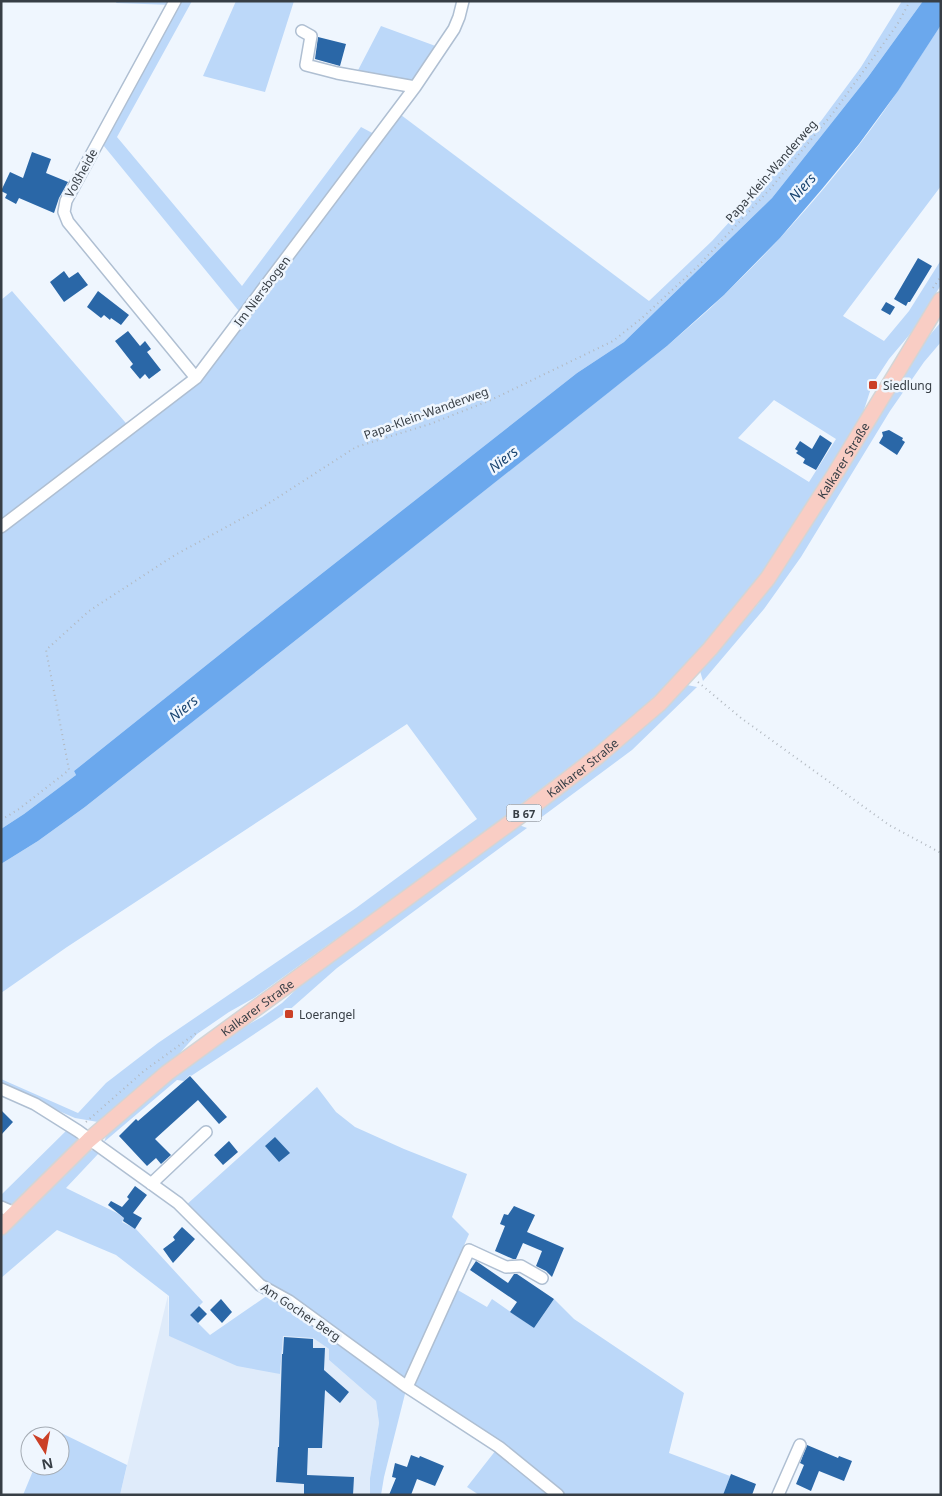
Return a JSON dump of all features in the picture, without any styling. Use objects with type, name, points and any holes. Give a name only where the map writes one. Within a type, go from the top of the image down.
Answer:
[{"type":"main road","name":"Kalkarer Straße","points":[[1,1226],[8,1210],[84,1136],[167,1073],[525,812],[598,756],[660,703],[689,673],[768,578],[835,474],[936,296]]},
{"type":"street","name":"Voßheide","points":[[175,1],[66,201],[64,212],[68,222],[196,378]]},
{"type":"street","name":"Im Niersbogen","points":[[1,527],[196,378],[415,87],[454,29],[463,1]]},
{"type":"street","points":[[302,31],[311,36],[306,65],[337,73],[415,87]]},
{"type":"street","name":"Am Gocher Berg","points":[[1,1088],[35,1104],[84,1136],[178,1203],[260,1284],[289,1301],[407,1387],[499,1448],[558,1495]]},
{"type":"street","points":[[151,1184],[206,1132]]},
{"type":"street","points":[[407,1387],[469,1250],[506,1267],[521,1266],[542,1278]]},
{"type":"street","points":[[778,1495],[800,1445]]},
{"type":"path","name":"Papa-Klein-Wanderweg","points":[[1,820],[20,809],[69,770],[46,650],[89,610],[175,556],[263,507],[356,447],[430,424],[491,400],[613,341],[642,318],[698,266],[771,188],[833,112],[897,25],[910,1]]},
{"type":"path","points":[[936,296],[941,276]]},
{"type":"path","points":[[689,673],[741,718],[889,825],[941,853]]},
{"type":"path","points":[[84,1136],[87,1120],[144,1071],[201,1030]]},
{"type":"shaded area","points":[[117,1],[192,1],[117,137],[242,286],[361,127],[378,136],[397,112],[649,301],[712,241],[821,121],[861,67],[902,1],[923,1],[868,77],[772,198],[624,342],[577,373],[74,771],[76,775],[1,829],[1,300],[12,291],[131,429],[196,378],[243,316],[99,140],[173,5],[116,3]]},
{"type":"shaded area","points":[[236,1],[294,1],[265,92],[203,76]]},
{"type":"shaded area","points":[[941,25],[941,186],[843,316],[884,341],[909,311],[941,260],[941,285],[911,333],[889,359],[872,385],[863,413],[797,521],[763,571],[712,636],[670,682],[618,730],[470,843],[254,998],[229,1012],[197,1034],[178,1055],[98,1122],[75,1118],[1,1086],[1,1079],[78,1113],[106,1083],[158,1043],[356,908],[477,819],[407,724],[67,947],[1,993],[1,864],[38,841],[85,807],[667,346],[703,315],[760,260],[827,184],[881,116]],"holes":[[[774,400],[836,439],[809,482],[738,438]]]},
{"type":"shaded area","points":[[381,26],[441,48],[415,87],[355,76]]},
{"type":"shaded area","points":[[941,322],[941,342],[924,362],[890,411],[801,557],[764,609],[703,681],[700,671],[758,604],[811,526],[923,343]]},
{"type":"shaded area","points":[[687,685],[697,687],[632,750],[535,822],[541,809],[627,742]]},
{"type":"shaded area","points":[[519,825],[527,828],[337,968],[286,1013],[190,1075],[184,1081],[177,1080],[104,1142],[107,1134],[173,1077],[229,1035],[262,1017],[282,1003],[309,977]]},
{"type":"shaded area","points":[[317,1087],[336,1112],[355,1127],[467,1174],[452,1217],[469,1234],[405,1381],[261,1280],[185,1206]]},
{"type":"shaded area","points":[[70,1127],[78,1141],[1,1216],[1,1195]]},
{"type":"shaded area","points":[[93,1150],[99,1153],[66,1188],[117,1213],[124,1218],[122,1222],[136,1229],[203,1302],[190,1315],[210,1335],[268,1295],[286,1304],[406,1390],[381,1495],[370,1495],[370,1478],[379,1423],[376,1401],[329,1360],[329,1349],[313,1338],[283,1336],[280,1374],[237,1366],[169,1336],[169,1296],[116,1255],[57,1230],[1,1278],[1,1237],[88,1151]]},
{"type":"shaded area","points":[[456,1289],[487,1307],[492,1299],[534,1328],[554,1299],[574,1319],[684,1393],[669,1453],[730,1476],[724,1493],[728,1495],[563,1495],[412,1386]]},
{"type":"shaded area","points":[[168,1295],[169,1336],[280,1374],[283,1336],[313,1338],[329,1349],[329,1360],[376,1401],[379,1423],[370,1478],[370,1495],[120,1495]]},
{"type":"shaded area","points":[[70,1437],[127,1465],[120,1495],[23,1495],[31,1476],[70,1476]]},
{"type":"shaded area","points":[[496,1450],[553,1495],[479,1495],[467,1487]]},
{"type":"water","name":"Niers","points":[[923,1],[941,1],[941,25],[898,91],[859,144],[822,189],[780,238],[724,295],[667,346],[85,807],[38,841],[1,864],[1,829],[76,775],[74,771],[577,373],[624,342],[772,198],[868,77]]},
{"type":"building","points":[[318,37],[346,44],[340,66],[315,59]]},
{"type":"building","points":[[32,152],[51,159],[46,173],[68,182],[59,198],[54,213],[19,198],[16,204],[5,198],[7,194],[1,191],[10,172],[23,178]]},
{"type":"building","points":[[918,258],[932,266],[906,306],[894,299]]},
{"type":"building","points":[[64,271],[69,278],[78,272],[88,285],[64,302],[50,282]]},
{"type":"building","points":[[98,291],[129,315],[121,325],[104,315],[101,318],[87,307]]},
{"type":"building","points":[[886,302],[895,307],[890,315],[881,310]]},
{"type":"building","points":[[128,331],[140,346],[145,341],[151,349],[147,352],[161,370],[149,379],[145,374],[140,379],[130,367],[133,364],[115,341]]},
{"type":"building","points":[[889,430],[903,438],[902,440],[905,442],[897,455],[879,443],[883,436],[882,432]]},
{"type":"building","points":[[820,435],[832,443],[816,470],[803,463],[805,459],[796,453],[798,451],[795,449],[800,441],[812,449]]},
{"type":"building","points":[[190,1076],[227,1117],[219,1124],[198,1100],[155,1139],[171,1155],[161,1164],[156,1158],[147,1166],[119,1136],[136,1119],[138,1121]]},
{"type":"building","points":[[1,1110],[13,1122],[1,1135]]},
{"type":"building","points":[[275,1137],[290,1153],[279,1162],[265,1146]]},
{"type":"building","points":[[229,1141],[238,1152],[223,1165],[214,1155]]},
{"type":"building","points":[[135,1186],[147,1195],[133,1213],[142,1218],[135,1229],[123,1221],[124,1218],[108,1205],[111,1201],[122,1207],[129,1199],[127,1197]]},
{"type":"building","points":[[514,1206],[535,1215],[527,1232],[564,1248],[552,1277],[546,1271],[536,1266],[542,1251],[523,1243],[516,1259],[513,1259],[495,1251],[505,1226],[500,1224],[504,1214],[508,1215]]},
{"type":"building","points":[[182,1227],[195,1239],[173,1263],[163,1249],[175,1240],[173,1237]]},
{"type":"building","points":[[476,1261],[508,1283],[514,1274],[517,1274],[554,1299],[534,1328],[510,1312],[517,1302],[470,1270]]},
{"type":"building","points":[[221,1299],[232,1312],[222,1323],[210,1310]]},
{"type":"building","points":[[199,1306],[207,1314],[198,1323],[190,1315]]},
{"type":"building","points":[[284,1337],[313,1339],[313,1348],[325,1348],[324,1370],[349,1392],[340,1403],[325,1390],[322,1448],[308,1448],[307,1475],[354,1477],[353,1495],[304,1495],[304,1484],[276,1482]]},
{"type":"building","points":[[807,1445],[838,1458],[839,1456],[852,1461],[844,1481],[819,1471],[811,1491],[796,1484],[804,1465],[800,1463]]},
{"type":"building","points":[[411,1455],[419,1458],[420,1456],[444,1466],[435,1486],[417,1479],[411,1495],[389,1495],[396,1478],[392,1477],[395,1463],[407,1467]]},
{"type":"building","points":[[731,1474],[756,1484],[752,1495],[723,1495]]},
{"type":"place","name":"Siedlung","points":[[873,385]]},
{"type":"place","name":"Loerangel","points":[[289,1014]]}]
